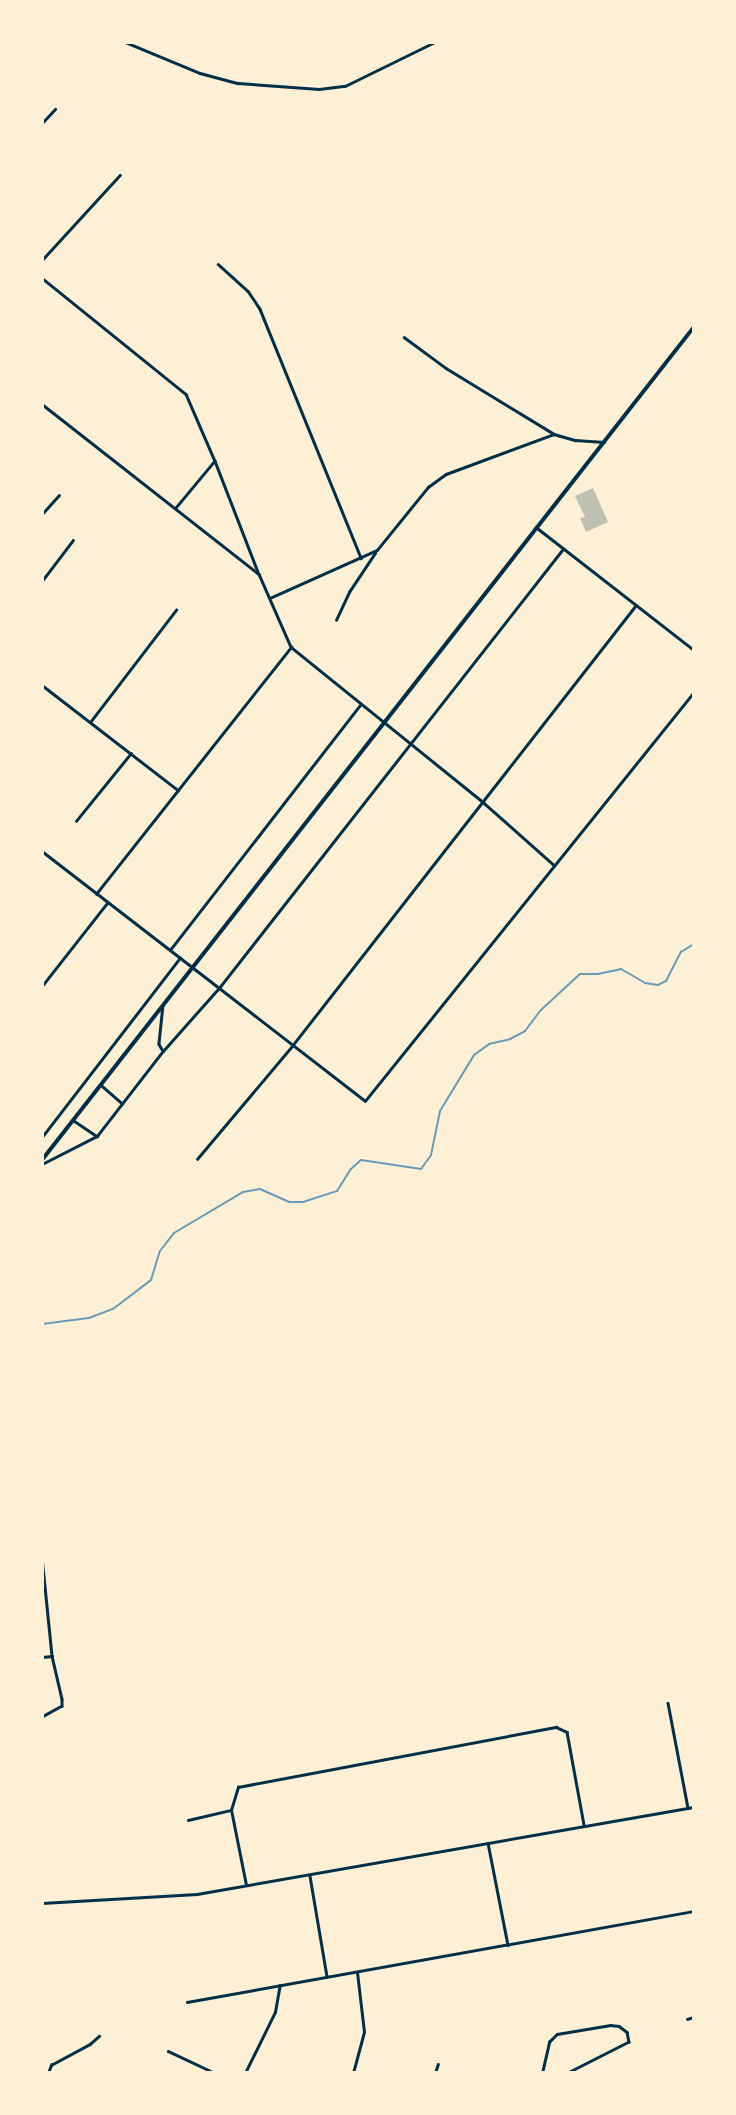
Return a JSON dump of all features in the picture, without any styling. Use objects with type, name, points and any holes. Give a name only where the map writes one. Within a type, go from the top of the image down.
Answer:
[{"type":"street","points":[[125,42],[200,73],[238,83],[319,89],[345,86],[435,42]]},
{"type":"street","points":[[42,123],[55,109]]},
{"type":"street","points":[[42,260],[120,174]]},
{"type":"street","points":[[218,264],[248,291],[260,309],[361,558]]},
{"type":"street","points":[[42,278],[184,391],[291,647],[484,803],[555,865]]},
{"type":"street","points":[[42,1162],[694,327]]},
{"type":"street","points":[[404,337],[446,368],[554,434],[575,440],[604,442]]},
{"type":"street","points":[[42,404],[259,574]]},
{"type":"street","points":[[336,620],[349,592],[377,550],[437,479],[554,434]]},
{"type":"street","points":[[176,508],[215,461]]},
{"type":"street","points":[[42,514],[59,495]]},
{"type":"street","points":[[536,527],[694,650]]},
{"type":"street","points":[[42,581],[74,540]]},
{"type":"street","points":[[42,1162],[74,1150],[97,1136],[163,1051],[219,988],[563,549]]},
{"type":"street","points":[[270,598],[377,550]]},
{"type":"street","points":[[197,1159],[292,1046],[636,605]]},
{"type":"street","points":[[91,721],[176,610]]},
{"type":"street","points":[[96,894],[291,647]]},
{"type":"street","points":[[42,685],[178,790]]},
{"type":"street","points":[[42,850],[365,1101],[694,692]]},
{"type":"street","points":[[170,950],[360,705]]},
{"type":"street","points":[[76,821],[131,753]]},
{"type":"street","points":[[42,986],[107,903]]},
{"type":"street","points":[[42,1137],[180,958]]},
{"type":"street","points":[[163,1004],[159,1044],[163,1051]]},
{"type":"street","points":[[100,1085],[122,1104]]},
{"type":"street","points":[[73,1120],[97,1136]]},
{"type":"street","points":[[42,1558],[52,1656],[62,1690],[62,1706],[42,1717]]},
{"type":"street","points":[[42,1657],[52,1656]]},
{"type":"street","points":[[668,1703],[688,1808]]},
{"type":"street","points":[[246,1886],[231,1810],[234,1793],[244,1784],[556,1727],[567,1732],[584,1825]]},
{"type":"street","points":[[42,1903],[171,1897],[246,1886],[694,1807]]},
{"type":"street","points":[[188,1820],[231,1810]]},
{"type":"street","points":[[488,1843],[508,1945]]},
{"type":"street","points":[[310,1876],[327,1976]]},
{"type":"street","points":[[187,2001],[694,1911]]},
{"type":"street","points":[[353,2073],[364,2032],[357,1972]]},
{"type":"street","points":[[244,2073],[275,2012],[280,1985]]},
{"type":"street","points":[[687,2019],[694,2017]]},
{"type":"street","points":[[542,2073],[549,2042],[557,2034],[610,2025],[619,2026],[627,2032],[629,2042],[568,2073]]},
{"type":"street","points":[[45,2073],[51,2065],[90,2044],[99,2036]]},
{"type":"street","points":[[168,2051],[215,2073]]},
{"type":"street","points":[[435,2073],[438,2064]]},
{"type":"building","points":[[593,488],[608,522],[586,532],[580,518],[585,517],[575,496]]},
{"type":"waterway","points":[[42,1324],[89,1318],[113,1309],[151,1280],[160,1251],[174,1233],[243,1192],[260,1189],[289,1202],[303,1202],[337,1191],[351,1169],[361,1160],[421,1169],[431,1155],[440,1111],[474,1055],[489,1044],[510,1039],[525,1031],[541,1010],[580,974],[598,974],[621,969],[645,983],[658,985],[666,981],[681,952],[694,944]]}]
